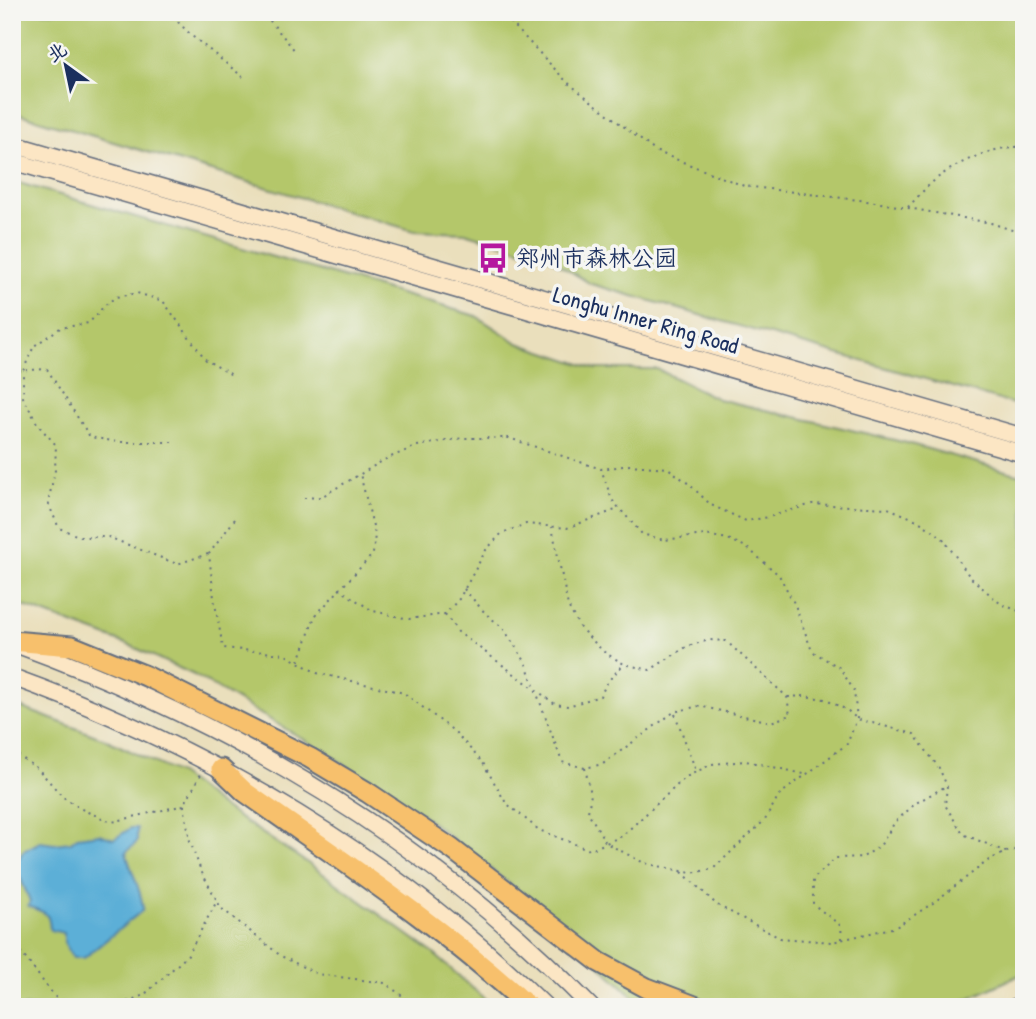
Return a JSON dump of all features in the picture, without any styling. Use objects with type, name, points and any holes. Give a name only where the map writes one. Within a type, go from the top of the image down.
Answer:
[{"type":"highway","points":[[12,642],[72,646],[146,676],[310,758],[367,792],[452,849],[587,954],[647,988],[697,1007]]},
{"type":"highway","points":[[214,765],[245,792],[411,909],[529,1007]]},
{"type":"main road","name":"Longhu Inner Ring Road","points":[[12,144],[1024,437]]},
{"type":"main road","name":"Longhu Inner Ring Road","points":[[12,161],[1024,454]]},
{"type":"main road","points":[[12,642],[131,690],[207,726],[300,776],[401,843],[443,876],[528,946],[591,1007]]},
{"type":"main road","points":[[12,677],[118,719],[214,765],[283,803],[383,868],[468,936],[547,1007]]},
{"type":"main road","points":[[1017,1007],[1024,1003]]},
{"type":"path","points":[[168,12],[192,36],[243,77]]},
{"type":"path","points":[[259,12],[266,16],[296,52]]},
{"type":"path","points":[[501,12],[567,82],[655,151],[744,186],[907,208],[991,223],[1024,234]]},
{"type":"path","points":[[907,208],[935,179],[973,158],[1013,146],[1024,147]]},
{"type":"path","points":[[232,375],[206,360],[163,302],[137,293],[116,297],[105,305],[89,324],[60,328],[34,346],[23,371],[23,397],[38,425],[56,445],[55,470],[48,503],[59,528],[81,537],[108,537],[177,564],[209,554],[235,519]]},
{"type":"path","points":[[12,371],[47,369],[90,437],[118,442],[172,442]]},
{"type":"path","points":[[304,498],[321,497],[360,473],[417,446],[463,438],[509,438],[601,469],[630,464],[668,468],[711,505],[746,520],[769,517],[812,504],[888,508],[917,520],[942,537],[970,577],[1002,604],[1024,613]]},
{"type":"path","points":[[585,768],[591,794],[588,812],[607,843],[643,863],[691,873],[713,869],[765,820],[779,795],[847,744],[857,719],[855,691],[840,668],[812,650],[795,605],[779,575],[746,547],[728,539],[705,535],[664,540],[642,534],[612,500],[601,469]]},
{"type":"path","points":[[299,662],[314,616],[373,554],[375,534],[360,473]]},
{"type":"path","points":[[339,589],[373,611],[410,619],[445,614],[459,599],[486,550],[502,533],[526,524],[567,527],[619,508]]},
{"type":"path","points":[[464,589],[486,614],[503,628],[525,662],[562,762],[585,768],[603,764],[674,712],[699,706],[771,722],[790,715],[787,697],[726,641],[709,640],[688,646],[650,670],[624,664],[604,652],[580,628],[568,606],[552,527]]},
{"type":"path","points":[[209,554],[223,648],[284,654],[317,673],[404,693],[455,732],[483,763],[506,803],[540,831],[590,850],[622,836],[686,777],[712,764],[746,761],[804,774]]},
{"type":"path","points":[[445,614],[458,632],[555,704],[568,706],[600,696],[608,681],[624,664]]},
{"type":"path","points":[[787,697],[824,699],[847,710],[857,719],[914,734],[939,768],[947,786],[945,805],[963,834],[1006,852]]},
{"type":"path","points":[[674,712],[696,772]]},
{"type":"path","points":[[12,751],[38,769],[63,797],[85,811],[112,822],[184,805],[214,765]]},
{"type":"path","points":[[842,940],[841,926],[813,904],[813,879],[836,858],[863,857],[880,846],[895,822],[916,803],[947,786]]},
{"type":"path","points":[[184,805],[190,841],[201,871],[221,908],[281,956],[317,974],[385,983],[417,1007]]},
{"type":"path","points":[[681,872],[717,905],[780,938],[832,942],[896,927],[933,903],[989,860],[1024,848]]},
{"type":"path","points":[[114,1007],[145,995],[187,956],[217,901]]},
{"type":"path","points":[[12,941],[63,1007]]},
{"type":"green space","points":[[12,12],[1024,12],[1024,407],[591,284],[549,258],[465,233],[414,231],[12,112]]},
{"type":"green space","points":[[12,181],[476,316],[518,343],[596,369],[657,369],[718,399],[907,443],[1024,476],[1024,973],[950,1007],[645,1007],[527,898],[415,809],[194,675],[129,645],[27,607],[12,604]]},
{"type":"green space","points":[[12,704],[107,740],[179,774],[433,953],[494,1007],[12,1005]]},
{"type":"water","points":[[131,828],[137,828],[137,842],[126,852],[143,910],[84,958],[73,958],[64,942],[64,933],[50,930],[47,915],[28,906],[30,901],[15,865],[23,851],[40,842],[71,842],[77,837],[99,834],[114,839]]},
{"type":"place","name":"郑州市森林公园","points":[[493,258]]}]
